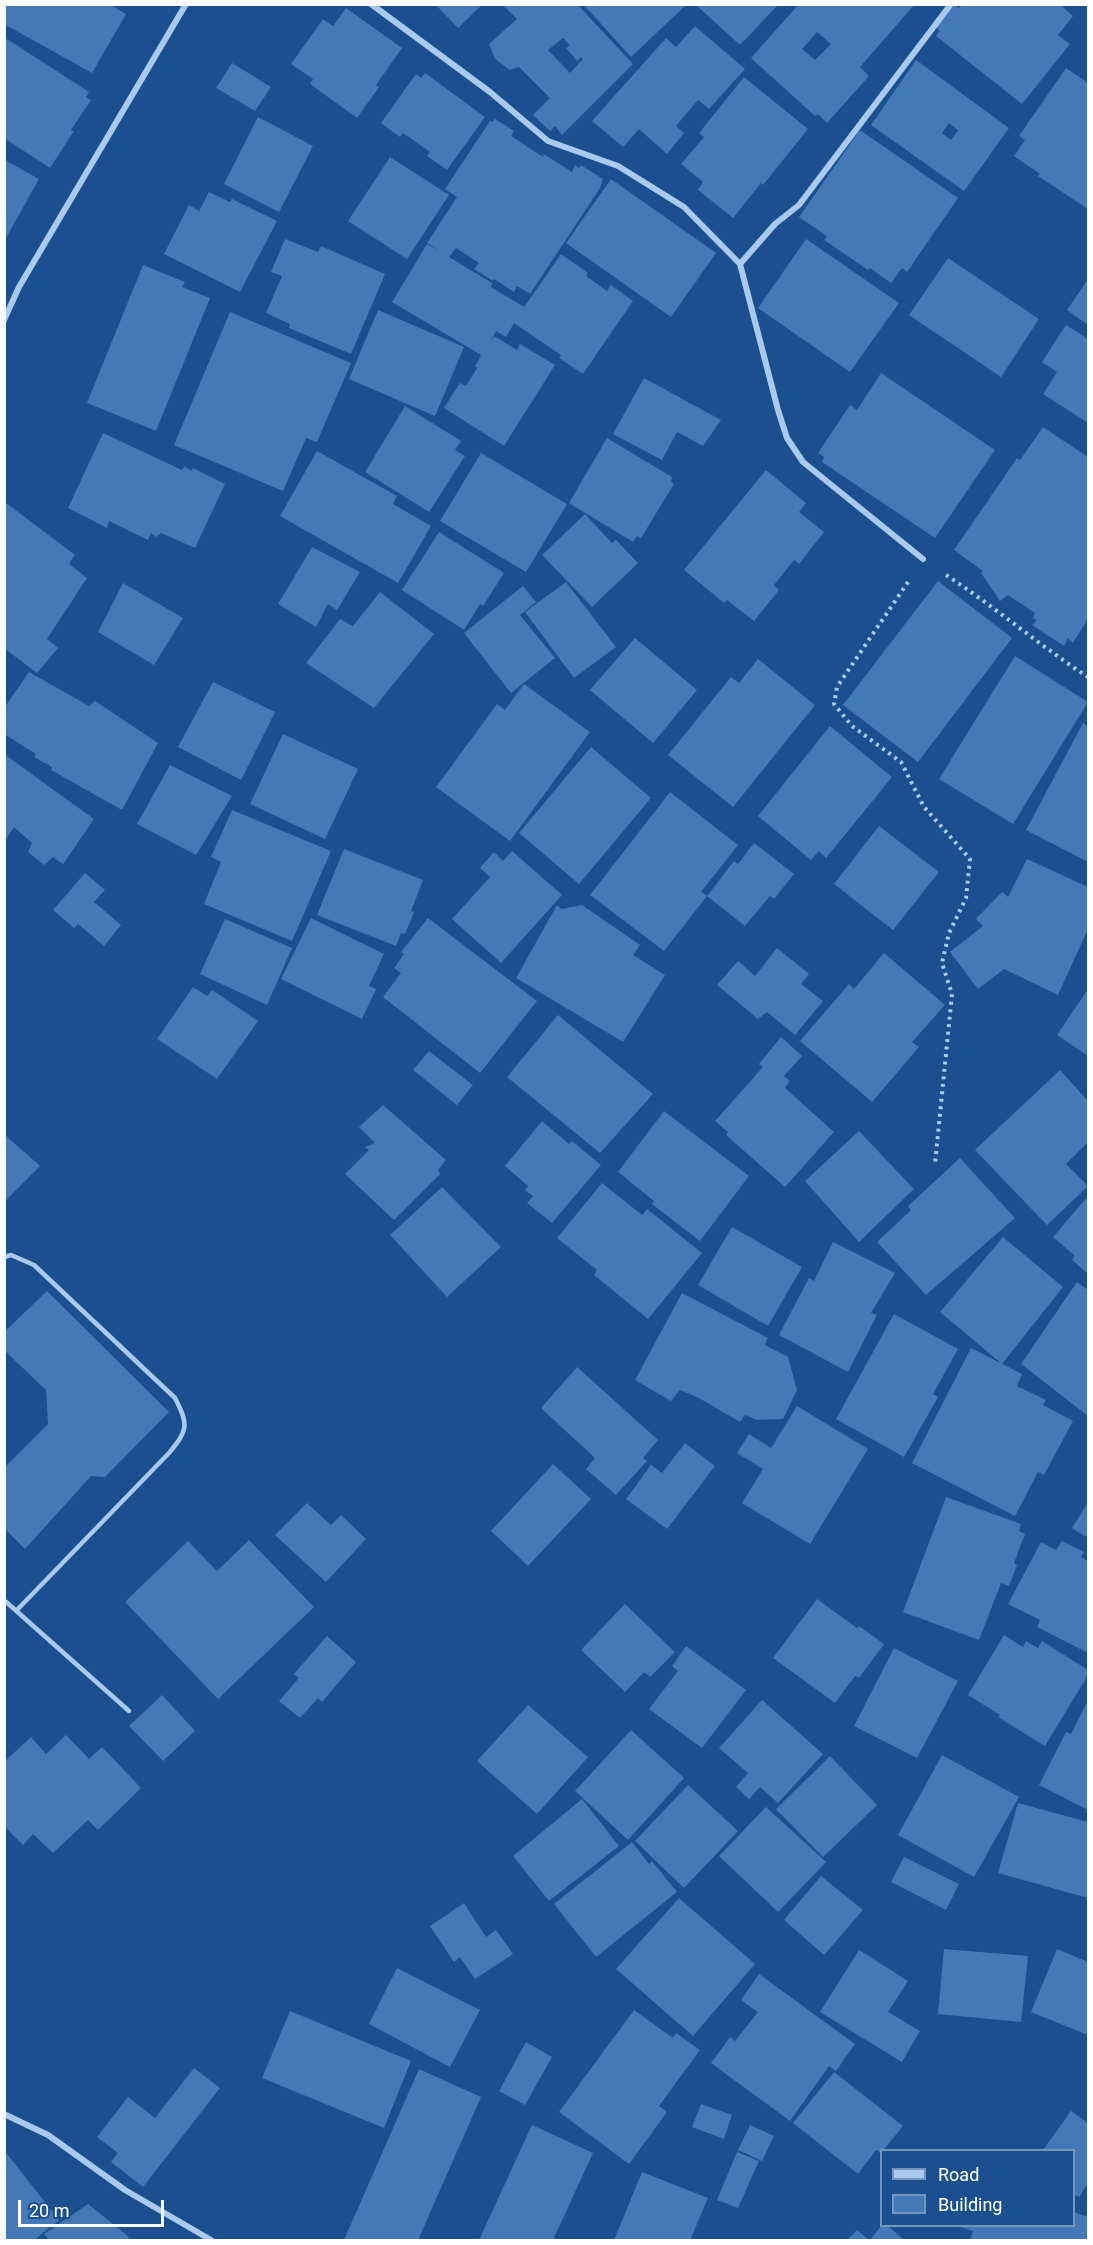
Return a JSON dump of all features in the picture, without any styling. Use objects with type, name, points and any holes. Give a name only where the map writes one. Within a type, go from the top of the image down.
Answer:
[{"type":"street","points":[[4,320],[19,287],[186,4]]},
{"type":"street","points":[[371,4],[490,92],[548,141],[618,166],[684,207],[740,264],[778,410],[787,438],[803,462],[923,559]]},
{"type":"street","points":[[740,264],[775,224],[799,205],[951,4]]},
{"type":"street","points":[[4,2114],[48,2135],[125,2190],[211,2241]]},
{"type":"lane","points":[[4,1257],[11,1255],[34,1265],[175,1398],[185,1417],[182,1437],[169,1453],[16,1611]]},
{"type":"lane","points":[[4,1600],[129,1711]]},
{"type":"path","points":[[935,1164],[952,994],[942,963],[950,933],[966,898],[970,859],[924,807],[901,762],[852,726],[834,704],[837,687],[923,559],[988,603],[1051,653],[1089,676]]},
{"type":"building","points":[[6,4],[109,4],[126,14],[92,73],[4,24]]},
{"type":"building","points":[[435,4],[483,4],[458,28]]},
{"type":"building","points":[[502,4],[577,4],[633,64],[562,135],[555,126],[550,131],[533,115],[550,98],[519,67],[510,70],[495,59],[489,44],[517,19]],"holes":[[[563,38],[570,45],[566,48],[577,61],[581,57],[583,59],[570,73],[548,50]]]},
{"type":"building","points":[[583,4],[687,4],[631,57]]},
{"type":"building","points":[[799,4],[915,4],[860,67],[869,76],[827,123],[818,114],[815,116],[751,58]],"holes":[[[817,32],[831,44],[815,60],[802,49]]]},
{"type":"building","points":[[953,4],[959,8],[962,4],[1059,4],[1073,16],[1058,35],[1070,44],[1022,104],[936,36],[940,31],[935,27]]},
{"type":"building","points":[[696,5],[778,5],[740,45]]},
{"type":"building","points":[[346,8],[402,48],[376,85],[379,87],[357,118],[310,84],[313,79],[291,64],[323,19],[333,26]]},
{"type":"building","points":[[695,26],[745,69],[709,109],[698,100],[676,126],[684,133],[667,154],[639,129],[623,147],[592,121],[666,38],[676,47]]},
{"type":"building","points":[[4,37],[89,92],[86,97],[91,100],[50,168],[4,138]]},
{"type":"building","points":[[916,60],[1009,128],[964,191],[871,125]],"holes":[[[949,123],[958,130],[951,140],[942,133]]]},
{"type":"building","points":[[232,63],[271,87],[255,111],[216,88]]},
{"type":"building","points":[[1066,68],[1088,83],[1088,209],[1038,176],[1040,174],[1014,156],[1025,140],[1019,136]]},
{"type":"building","points":[[425,73],[485,117],[447,170],[427,156],[430,152],[403,133],[400,137],[381,123],[416,74],[421,78]]},
{"type":"building","points":[[744,77],[808,129],[733,218],[698,190],[703,182],[681,164],[704,137],[699,133]]},
{"type":"building","points":[[258,117],[313,146],[279,212],[224,184]]},
{"type":"building","points":[[495,119],[514,131],[511,136],[543,157],[544,154],[572,172],[575,165],[579,168],[581,165],[603,179],[600,188],[530,294],[517,286],[514,292],[494,279],[493,281],[474,269],[479,263],[456,248],[449,257],[492,283],[491,287],[524,307],[520,313],[561,254],[588,273],[586,276],[607,291],[611,285],[633,301],[583,374],[559,358],[561,355],[514,323],[506,337],[496,331],[490,342],[494,336],[517,350],[520,344],[555,365],[504,446],[444,408],[460,383],[466,386],[477,368],[475,366],[481,355],[392,302],[427,244],[440,251],[427,243],[457,197],[445,189],[490,121]]},
{"type":"building","points":[[860,130],[958,198],[907,272],[902,268],[891,283],[824,240],[827,236],[799,217]]},
{"type":"building","points":[[390,157],[449,195],[407,259],[348,221]]},
{"type":"building","points":[[5,160],[39,179],[6,238],[5,237]]},
{"type":"building","points":[[611,179],[716,253],[671,317],[566,243]]},
{"type":"building","points":[[209,192],[230,202],[232,199],[277,221],[240,292],[164,254],[189,205],[199,211]]},
{"type":"building","points":[[285,239],[318,252],[321,246],[385,274],[351,354],[289,328],[290,324],[266,313],[282,276],[271,272]]},
{"type":"building","points":[[806,239],[899,303],[850,372],[758,308]]},
{"type":"building","points":[[948,258],[1039,319],[1001,377],[909,315]]},
{"type":"building","points":[[143,265],[185,282],[182,287],[210,298],[156,431],[87,403]]},
{"type":"building","points":[[1088,279],[1088,325],[1067,310]]},
{"type":"building","points":[[378,310],[464,347],[435,416],[349,379]]},
{"type":"building","points":[[230,312],[351,363],[317,442],[306,438],[283,491],[174,445]]},
{"type":"building","points":[[1066,325],[1088,339],[1088,423],[1043,394],[1057,372],[1042,362]]},
{"type":"building","points":[[881,373],[995,450],[935,538],[822,462],[824,457],[818,453],[850,405],[857,410]]},
{"type":"building","points":[[644,378],[721,420],[703,446],[677,432],[662,460],[613,434]]},
{"type":"building","points":[[405,406],[461,441],[455,450],[465,456],[429,512],[365,472]]},
{"type":"building","points":[[1043,427],[1088,457],[1088,619],[1073,643],[1068,638],[1064,646],[1032,625],[1037,620],[1033,618],[1035,613],[1008,595],[1000,601],[981,573],[983,571],[954,550],[1017,458],[1020,460]]},
{"type":"building","points":[[103,433],[182,470],[185,466],[191,471],[193,468],[225,484],[195,548],[161,533],[156,537],[151,533],[148,540],[109,521],[107,528],[68,508]]},
{"type":"building","points":[[607,438],[672,477],[671,481],[674,484],[641,538],[637,536],[633,542],[569,503]]},
{"type":"building","points":[[317,451],[397,496],[393,504],[431,526],[398,583],[280,516]]},
{"type":"building","points":[[481,453],[567,504],[526,572],[440,521]]},
{"type":"building","points":[[766,470],[806,503],[799,512],[824,532],[799,564],[794,560],[774,585],[779,590],[754,621],[727,600],[724,603],[684,570]]},
{"type":"building","points":[[6,503],[75,555],[69,564],[87,578],[47,639],[58,648],[37,673],[4,648]]},
{"type":"building","points":[[585,514],[612,543],[616,540],[638,563],[592,607],[542,555]]},
{"type":"building","points":[[439,532],[504,573],[483,606],[480,604],[464,630],[402,590]]},
{"type":"building","points":[[312,547],[360,572],[337,610],[328,604],[316,627],[278,604]]},
{"type":"building","points":[[938,581],[1012,638],[918,762],[843,705]]},
{"type":"building","points":[[566,582],[616,647],[574,678],[525,612]]},
{"type":"building","points":[[123,583],[183,618],[154,665],[98,632]]},
{"type":"building","points":[[523,586],[536,602],[520,615],[555,658],[511,693],[464,633]]},
{"type":"building","points":[[380,592],[434,634],[374,708],[306,663],[340,619],[353,626]]},
{"type":"building","points":[[635,638],[697,690],[653,743],[590,690]]},
{"type":"building","points":[[1015,656],[1088,702],[1013,824],[939,779]]},
{"type":"building","points":[[758,659],[815,705],[733,807],[668,755],[731,677],[739,683]]},
{"type":"building","points":[[29,672],[89,706],[95,701],[158,743],[122,810],[51,770],[52,767],[34,757],[36,754],[4,734],[4,708]]},
{"type":"building","points":[[213,682],[275,712],[241,780],[178,747]]},
{"type":"building","points":[[524,684],[590,732],[510,841],[436,787],[497,704],[505,710]]},
{"type":"building","points":[[1083,723],[1088,726],[1088,862],[1026,830]]},
{"type":"building","points":[[830,726],[892,777],[826,858],[819,851],[811,860],[758,816]]},
{"type":"building","points":[[283,734],[358,769],[325,839],[250,804]]},
{"type":"building","points":[[591,747],[651,798],[579,884],[519,833]]},
{"type":"building","points":[[4,754],[94,819],[63,864],[53,857],[44,865],[28,852],[32,843],[14,827],[4,842]]},
{"type":"building","points":[[170,765],[232,796],[196,855],[137,824]]},
{"type":"building","points":[[670,792],[738,845],[701,892],[707,896],[664,951],[590,895]]},
{"type":"building","points":[[232,810],[331,851],[292,941],[204,904],[221,862],[211,857]]},
{"type":"building","points":[[879,826],[939,872],[893,930],[834,884]]},
{"type":"building","points":[[754,843],[794,874],[774,899],[770,896],[745,926],[707,896],[734,861],[738,864]]},
{"type":"building","points":[[344,849],[423,880],[405,934],[401,933],[396,946],[317,915]]},
{"type":"building","points":[[512,851],[562,895],[501,963],[452,919],[490,877],[480,868],[494,852],[503,861]]},
{"type":"building","points":[[1027,859],[1088,887],[1088,929],[1058,995],[1004,969],[978,989],[950,952],[983,926],[976,919],[1002,892],[1008,897]]},
{"type":"building","points":[[85,873],[105,890],[94,902],[121,925],[104,946],[78,924],[74,928],[53,910]]},
{"type":"building","points":[[557,905],[562,909],[582,905],[640,945],[633,955],[665,975],[623,1042],[516,978]]},
{"type":"building","points":[[311,918],[384,954],[369,986],[376,989],[362,1019],[281,979]]},
{"type":"building","points":[[428,918],[537,1001],[480,1073],[383,997],[401,973],[394,968],[404,954],[401,952]]},
{"type":"building","points":[[225,919],[292,948],[267,1005],[200,974]]},
{"type":"building","points":[[777,948],[809,974],[801,984],[823,1001],[795,1035],[767,1012],[758,1019],[717,985],[738,961],[755,976]]},
{"type":"building","points":[[884,953],[945,1005],[912,1042],[919,1047],[872,1102],[800,1041],[849,984],[854,989]]},
{"type":"building","points":[[193,987],[207,996],[212,990],[258,1021],[217,1079],[157,1039]]},
{"type":"building","points":[[1088,989],[1088,1056],[1057,1035]]},
{"type":"building","points":[[558,1015],[653,1094],[600,1153],[507,1077]]},
{"type":"building","points":[[781,1037],[802,1056],[784,1076],[790,1081],[785,1088],[834,1132],[785,1187],[726,1135],[728,1132],[715,1121],[763,1067],[759,1064]]},
{"type":"building","points":[[429,1051],[473,1085],[457,1105],[413,1070]]},
{"type":"building","points":[[1060,1070],[1088,1101],[1088,1142],[1066,1164],[1088,1186],[1047,1225],[975,1150]]},
{"type":"building","points":[[383,1105],[446,1160],[438,1170],[440,1174],[394,1220],[345,1174],[369,1150],[365,1147],[375,1143],[359,1127]]},
{"type":"building","points":[[664,1111],[749,1176],[700,1241],[652,1204],[654,1201],[618,1172]]},
{"type":"building","points":[[542,1121],[569,1144],[572,1141],[601,1165],[552,1223],[527,1203],[533,1196],[525,1190],[528,1186],[505,1166]]},
{"type":"building","points":[[859,1131],[914,1189],[859,1242],[805,1181]]},
{"type":"building","points":[[4,1134],[40,1166],[4,1202]]},
{"type":"building","points":[[960,1158],[1015,1218],[926,1295],[877,1242],[911,1210],[908,1206]]},
{"type":"building","points":[[602,1183],[642,1215],[647,1209],[702,1253],[648,1319],[594,1275],[597,1270],[557,1238]]},
{"type":"building","points":[[442,1187],[501,1247],[447,1297],[390,1235]]},
{"type":"building","points":[[1088,1196],[1088,1274],[1072,1260],[1075,1256],[1053,1237]]},
{"type":"building","points":[[732,1227],[802,1267],[768,1326],[698,1285]]},
{"type":"building","points":[[1003,1237],[1063,1287],[1002,1364],[940,1312]]},
{"type":"building","points":[[833,1242],[895,1273],[871,1313],[877,1315],[848,1372],[779,1335],[809,1278],[814,1281]]},
{"type":"building","points":[[1077,1282],[1088,1290],[1088,1416],[1021,1364]]},
{"type":"building","points":[[47,1291],[169,1412],[105,1477],[91,1476],[25,1549],[4,1528],[4,1468],[48,1424],[46,1390],[4,1350],[4,1332]]},
{"type":"building","points":[[682,1293],[768,1338],[765,1345],[788,1357],[797,1390],[783,1419],[757,1420],[745,1415],[740,1422],[699,1398],[680,1390],[671,1401],[635,1380]]},
{"type":"building","points":[[894,1314],[958,1349],[933,1394],[938,1397],[904,1457],[836,1419]]},
{"type":"building","points":[[971,1348],[1022,1374],[1017,1386],[1046,1400],[1043,1405],[1073,1421],[1044,1475],[1038,1472],[1015,1516],[912,1463]]},
{"type":"building","points":[[577,1367],[658,1440],[643,1458],[647,1461],[616,1495],[586,1469],[595,1458],[541,1408]]},
{"type":"building","points":[[797,1406],[868,1449],[810,1544],[742,1503],[763,1469],[737,1453],[749,1434],[771,1448]]},
{"type":"building","points":[[685,1443],[715,1466],[667,1529],[626,1499],[651,1465],[662,1473]]},
{"type":"building","points":[[553,1464],[591,1499],[528,1566],[491,1531]]},
{"type":"building","points":[[946,1497],[1021,1524],[1019,1531],[1025,1534],[1014,1563],[1017,1565],[1009,1586],[1001,1583],[979,1640],[903,1612]]},
{"type":"building","points":[[1088,1502],[1088,1538],[1072,1528]]},
{"type":"building","points":[[307,1503],[331,1525],[341,1515],[366,1539],[326,1582],[275,1535]]},
{"type":"building","points":[[249,1540],[314,1607],[218,1699],[125,1602],[188,1541],[217,1571]]},
{"type":"building","points":[[1062,1541],[1084,1552],[1081,1557],[1088,1561],[1088,1653],[1037,1627],[1040,1620],[1008,1604],[1041,1542],[1056,1550]]},
{"type":"building","points":[[817,1599],[884,1644],[859,1678],[855,1676],[835,1703],[773,1658]]},
{"type":"building","points":[[625,1604],[675,1652],[650,1677],[644,1672],[625,1692],[581,1650]]},
{"type":"building","points":[[1004,1635],[1023,1647],[1026,1641],[1038,1648],[1042,1641],[1088,1670],[1088,1675],[1045,1746],[968,1695]]},
{"type":"building","points":[[327,1636],[356,1662],[322,1702],[318,1698],[300,1718],[279,1701],[299,1678],[294,1674]]},
{"type":"building","points":[[686,1646],[746,1690],[702,1748],[649,1709],[678,1671],[672,1666]]},
{"type":"building","points":[[894,1648],[958,1681],[917,1758],[854,1726]]},
{"type":"building","points":[[162,1695],[195,1731],[163,1761],[129,1726]]},
{"type":"building","points":[[762,1700],[823,1754],[778,1803],[760,1787],[749,1799],[736,1787],[748,1773],[719,1748]]},
{"type":"building","points":[[1088,1700],[1088,1810],[1039,1785],[1066,1732],[1071,1734]]},
{"type":"building","points":[[528,1705],[588,1757],[537,1814],[477,1761]]},
{"type":"building","points":[[631,1730],[684,1778],[628,1840],[575,1791]]},
{"type":"building","points":[[66,1735],[89,1759],[102,1747],[141,1788],[98,1830],[88,1820],[53,1853],[33,1834],[23,1845],[4,1826],[4,1795],[6,1793],[4,1791],[4,1762],[31,1737],[46,1754]]},
{"type":"building","points":[[942,1755],[1019,1797],[974,1877],[898,1835]]},
{"type":"building","points":[[830,1756],[877,1805],[823,1857],[776,1809]]},
{"type":"building","points":[[688,1785],[738,1831],[684,1888],[635,1841]]},
{"type":"building","points":[[582,1799],[619,1846],[549,1901],[513,1856]]},
{"type":"building","points":[[1018,1803],[1088,1822],[1088,1898],[998,1873]]},
{"type":"building","points":[[766,1807],[826,1862],[778,1912],[719,1856]]},
{"type":"building","points":[[632,1842],[649,1864],[652,1861],[677,1892],[596,1957],[554,1904]]},
{"type":"building","points":[[904,1857],[959,1884],[946,1910],[891,1882]]},
{"type":"building","points":[[821,1876],[863,1910],[824,1955],[784,1920]]},
{"type":"building","points":[[679,1898],[755,1964],[693,2036],[616,1969]]},
{"type":"building","points":[[464,1903],[486,1937],[496,1930],[513,1954],[475,1979],[460,1957],[454,1962],[430,1926]]},
{"type":"building","points":[[944,1949],[1028,1956],[1021,2022],[938,2014]]},
{"type":"building","points":[[1057,1949],[1088,1962],[1088,2035],[1031,2012]]},
{"type":"building","points":[[859,1950],[908,1981],[888,2012],[920,2031],[902,2062],[820,2012]]},
{"type":"building","points":[[397,1968],[480,2010],[450,2067],[369,2024]]},
{"type":"building","points":[[759,1974],[855,2044],[836,2071],[829,2066],[790,2121],[711,2063],[730,2037],[735,2041],[758,2012],[741,2000]]},
{"type":"building","points":[[634,2010],[673,2038],[676,2033],[700,2050],[659,2106],[667,2112],[629,2164],[559,2112]]},
{"type":"building","points":[[290,2011],[411,2061],[384,2128],[262,2078]]},
{"type":"building","points":[[526,2042],[552,2057],[525,2105],[499,2091]]},
{"type":"building","points":[[194,2068],[220,2088],[143,2187],[111,2162],[118,2153],[97,2137],[128,2097],[155,2118]]},
{"type":"building","points":[[419,2069],[481,2097],[418,2240],[344,2240]]},
{"type":"building","points":[[834,2072],[903,2126],[884,2149],[880,2149],[880,2152],[876,2150],[858,2174],[793,2123]]},
{"type":"building","points":[[701,2104],[732,2115],[724,2139],[692,2127]]},
{"type":"building","points":[[1071,2111],[1088,2123],[1088,2183],[1079,2197],[1075,2195],[1075,2149],[1044,2149]]},
{"type":"building","points":[[532,2125],[593,2153],[553,2240],[479,2240]]},
{"type":"building","points":[[750,2125],[774,2136],[762,2161],[738,2150]]},
{"type":"building","points":[[4,2150],[59,2220],[34,2240],[4,2240]]},
{"type":"building","points":[[737,2152],[759,2161],[738,2208],[717,2200]]},
{"type":"building","points":[[642,2172],[708,2198],[690,2240],[614,2240]]},
{"type":"building","points":[[88,2204],[129,2237],[127,2240],[46,2240],[48,2239],[44,2234]]},
{"type":"building","points":[[1075,2212],[1088,2217],[1088,2240],[970,2240],[973,2231],[961,2227],[1075,2227]]},
{"type":"building","points":[[880,2227],[889,2227],[904,2240],[870,2240]]},
{"type":"building","points":[[857,2230],[869,2240],[847,2240]]}]
